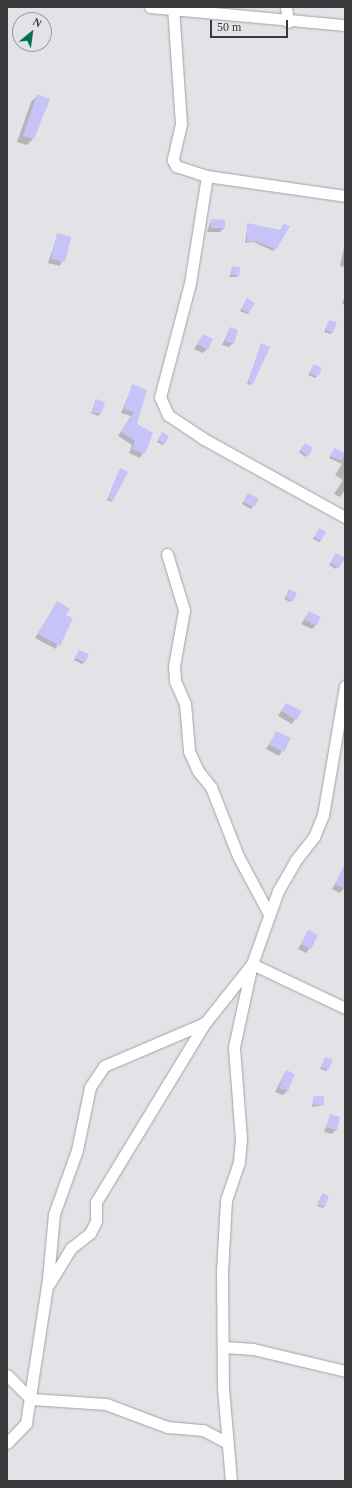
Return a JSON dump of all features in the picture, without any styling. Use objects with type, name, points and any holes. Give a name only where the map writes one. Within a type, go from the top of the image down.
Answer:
[{"type":"street","points":[[150,7],[173,7],[288,22],[345,25]]},
{"type":"street","points":[[173,7],[181,124],[173,160],[176,166],[207,176],[345,196]]},
{"type":"street","points":[[286,7],[288,22]]},
{"type":"street","points":[[207,176],[190,283],[160,397],[168,415],[204,439],[345,517]]},
{"type":"street","points":[[167,554],[184,610],[174,666],[175,681],[185,703],[190,751],[198,771],[211,787],[238,856],[269,914]]},
{"type":"street","points":[[231,1481],[226,1442],[225,1347],[221,1315],[226,1200],[238,1168],[241,1139],[234,1047],[252,964],[269,914],[295,861],[314,837],[323,815],[345,686]]},
{"type":"street","points":[[252,964],[345,1008]]},
{"type":"street","points":[[46,1290],[71,1248],[90,1233],[96,1221],[96,1202],[205,1023],[252,964]]},
{"type":"street","points":[[7,1443],[26,1423],[31,1400],[46,1290],[54,1214],[77,1150],[96,1074],[104,1066],[129,1054],[205,1023]]},
{"type":"street","points":[[225,1347],[253,1349],[345,1371]]},
{"type":"street","points":[[7,1375],[31,1400],[106,1404],[167,1427],[203,1430],[226,1442]]},
{"type":"building","points":[[37,94],[50,99],[34,139],[23,136]]},
{"type":"building","points":[[211,219],[225,220],[225,228],[211,228]]},
{"type":"building","points":[[247,223],[281,230],[283,224],[290,226],[276,250],[256,241],[247,242]]},
{"type":"building","points":[[57,233],[71,237],[65,262],[51,259]]},
{"type":"building","points":[[232,266],[240,267],[239,276],[231,275]]},
{"type":"building","points":[[247,298],[255,303],[249,313],[241,309]]},
{"type":"building","points":[[329,320],[337,322],[333,333],[326,330]]},
{"type":"building","points":[[230,327],[238,330],[234,344],[225,341]]},
{"type":"building","points":[[203,334],[213,339],[208,350],[197,344]]},
{"type":"building","points":[[261,343],[270,347],[253,384],[248,382]]},
{"type":"building","points":[[314,364],[322,368],[318,377],[309,373]]},
{"type":"building","points":[[132,384],[147,390],[137,424],[153,433],[145,454],[132,449],[135,441],[121,432],[134,412],[124,409]]},
{"type":"building","points":[[96,399],[105,402],[101,414],[92,412]]},
{"type":"building","points":[[162,432],[169,436],[165,444],[158,440]]},
{"type":"building","points":[[305,443],[313,448],[308,456],[300,450]]},
{"type":"building","points":[[334,448],[345,453],[342,461],[330,456]]},
{"type":"building","points":[[120,468],[128,472],[113,501],[108,498]]},
{"type":"building","points":[[248,493],[259,499],[254,507],[243,502]]},
{"type":"building","points":[[319,528],[326,532],[321,541],[314,537]]},
{"type":"building","points":[[336,553],[345,558],[339,568],[330,563]]},
{"type":"building","points":[[289,589],[297,593],[293,601],[285,597]]},
{"type":"building","points":[[57,601],[70,609],[66,615],[73,618],[60,646],[38,634]]},
{"type":"building","points":[[309,611],[321,617],[316,626],[305,620]]},
{"type":"building","points":[[79,650],[89,654],[85,663],[75,658]]},
{"type":"building","points":[[286,703],[302,711],[297,720],[281,711]]},
{"type":"building","points":[[276,731],[291,738],[284,752],[269,745]]},
{"type":"building","points":[[345,864],[345,889],[335,884]]},
{"type":"building","points":[[308,930],[318,935],[311,949],[301,944]]},
{"type":"building","points":[[325,1057],[333,1060],[328,1070],[321,1067]]},
{"type":"building","points":[[286,1070],[295,1074],[288,1091],[279,1088]]},
{"type":"building","points":[[313,1096],[324,1096],[324,1105],[314,1105]]},
{"type":"building","points":[[330,1114],[340,1117],[337,1130],[327,1128]]},
{"type":"building","points":[[322,1193],[329,1196],[325,1207],[318,1205]]}]
